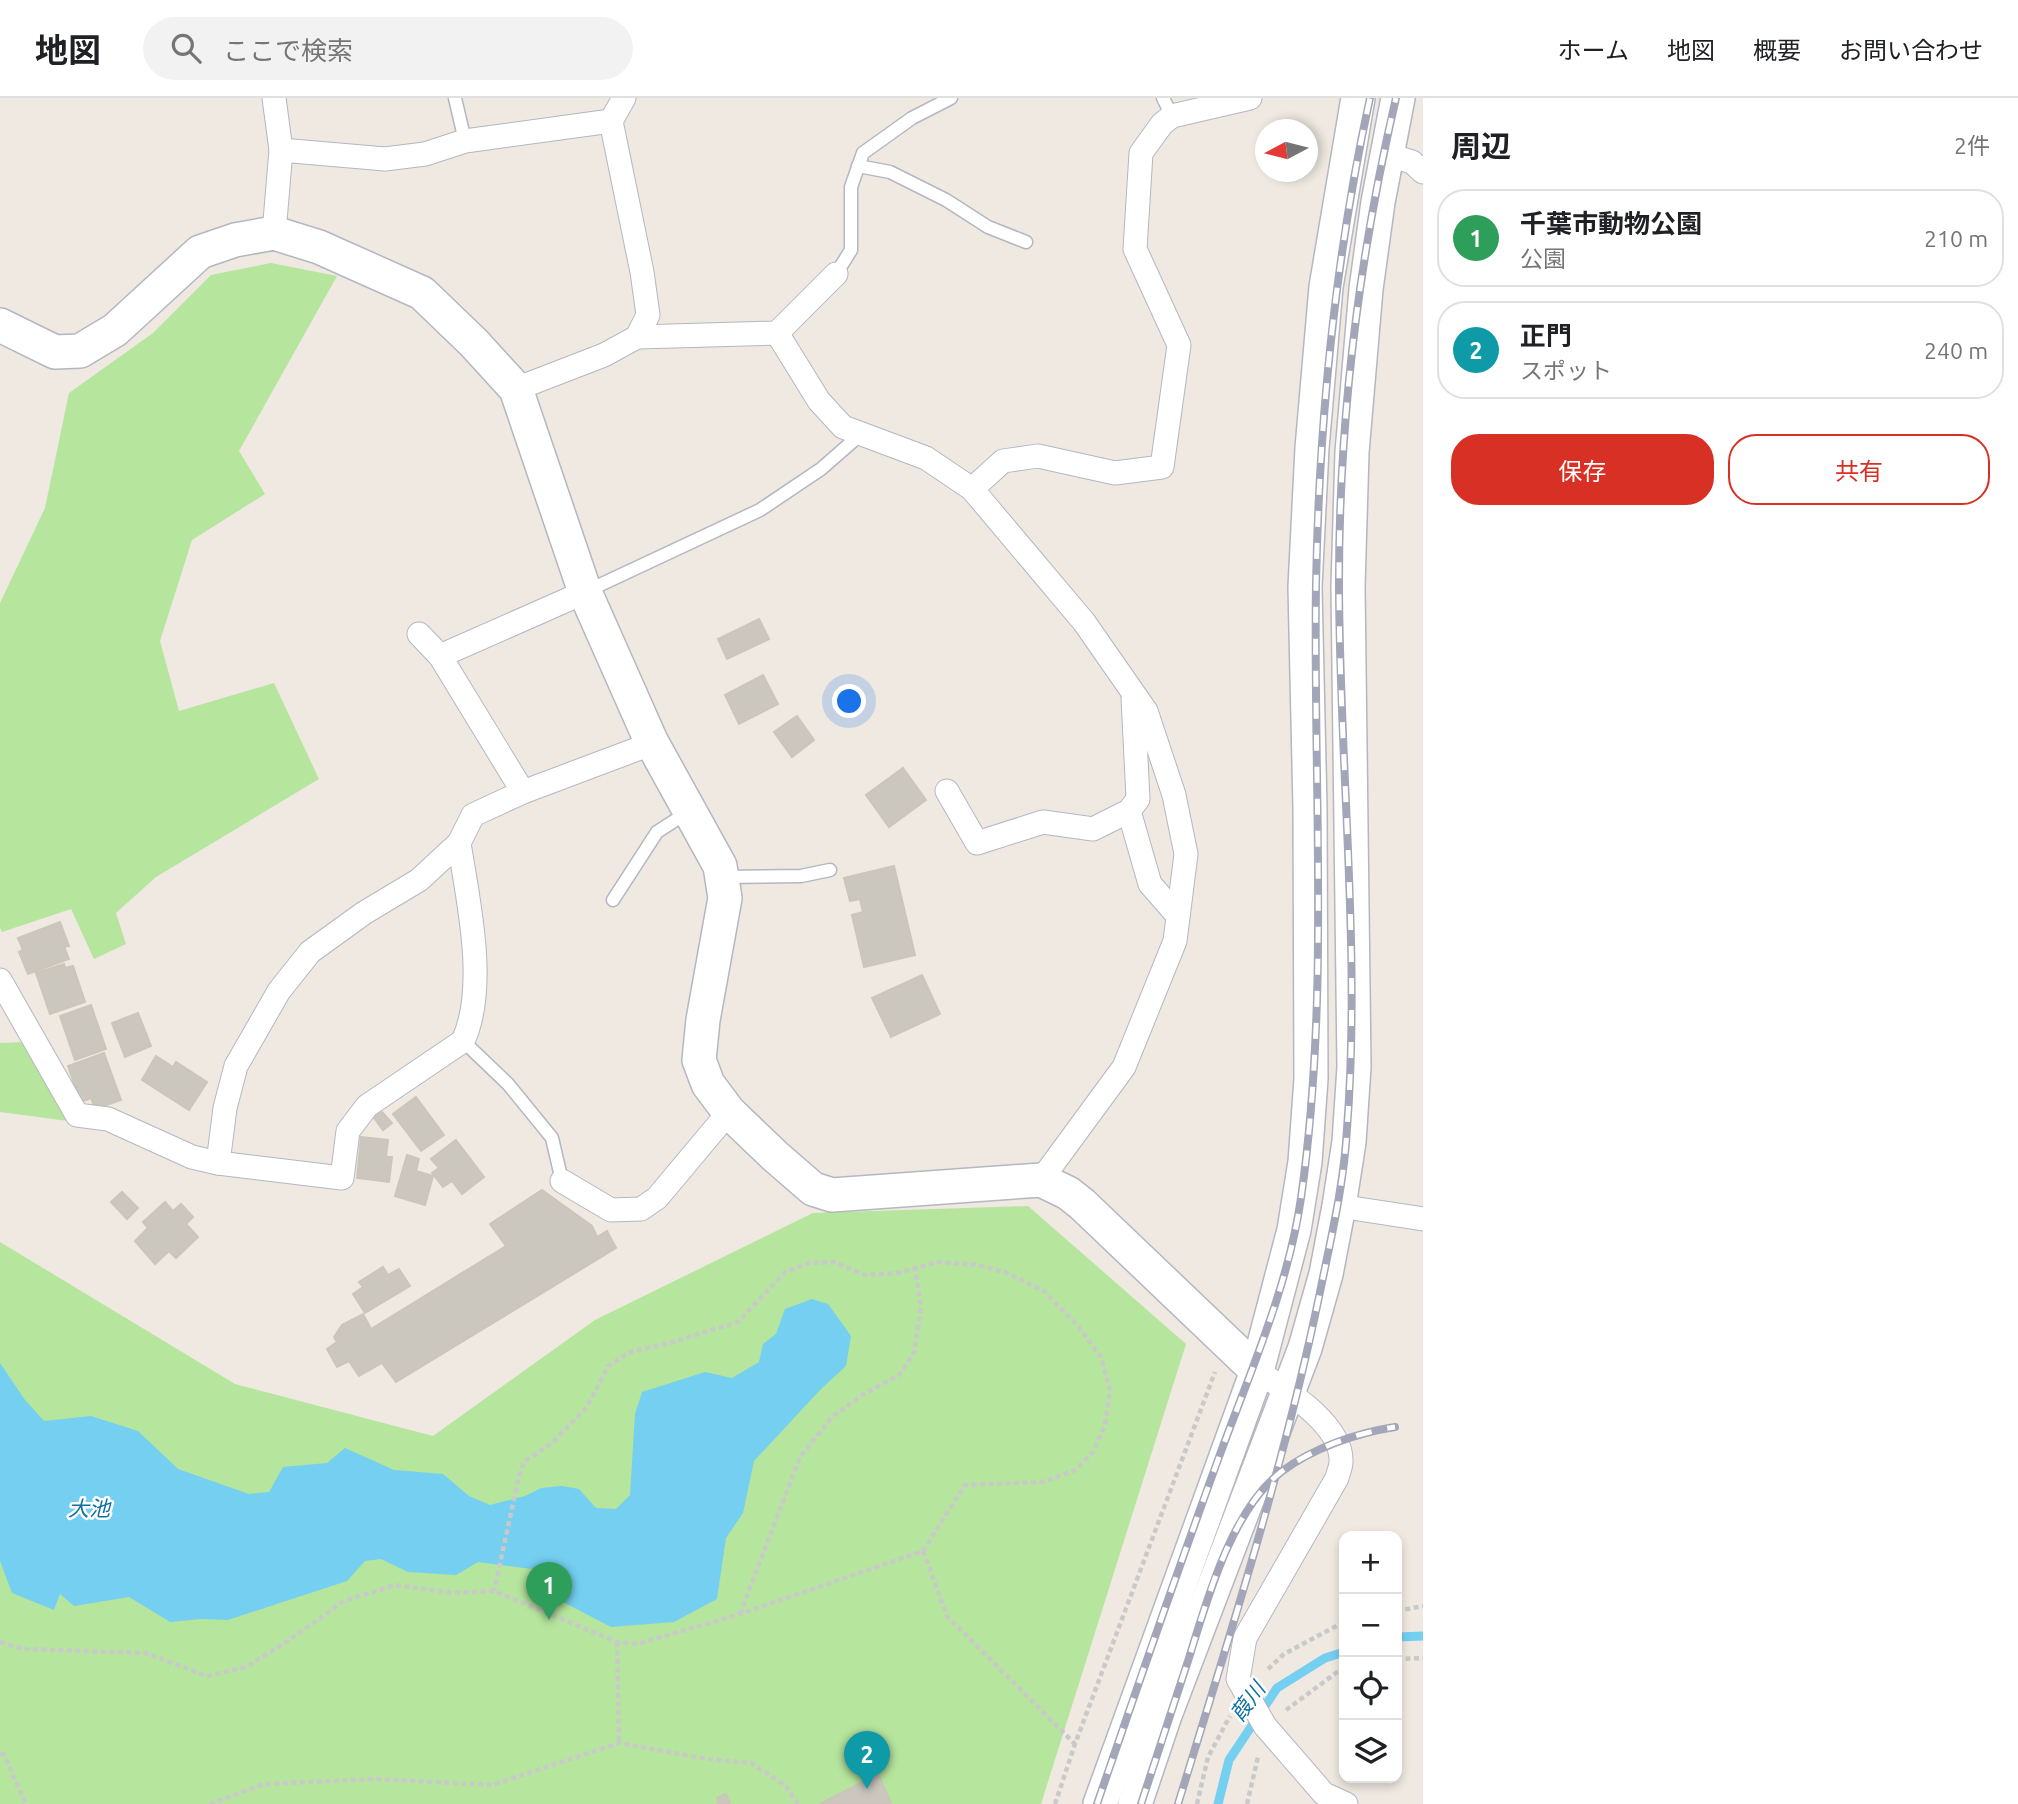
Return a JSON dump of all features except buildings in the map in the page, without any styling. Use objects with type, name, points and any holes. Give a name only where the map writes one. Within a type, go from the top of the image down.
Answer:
[{"type":"street","points":[[274,98],[281,150],[274,233]]},
{"type":"street","points":[[624,98],[611,121],[648,315],[637,337]]},
{"type":"street","points":[[972,489],[1003,461],[1038,456],[1115,473],[1162,467],[1179,345],[1135,249],[1141,153],[1162,124],[1168,107],[1250,98]]},
{"type":"street","points":[[1100,1804],[1257,1371],[1294,1230],[1305,1162],[1311,1079],[1310,808],[1305,587],[1312,448],[1326,287],[1357,98]]},
{"type":"street","points":[[1135,1804],[1165,1715],[1305,1348],[1326,1274],[1349,1142],[1354,1067],[1348,586],[1352,452],[1366,289],[1378,202],[1398,98]]},
{"type":"street","points":[[281,150],[385,159],[425,154],[465,141],[611,121]]},
{"type":"street","points":[[1389,155],[1412,162],[1423,172]]},
{"type":"street","points":[[0,325],[55,352],[80,351],[115,330],[200,252],[236,240],[274,233],[319,247],[422,293],[474,343],[516,389],[585,592],[651,741],[720,866],[725,898],[703,1020],[699,1060],[708,1084],[729,1112],[813,1189],[832,1195],[1041,1180],[1068,1193],[1257,1371],[1288,1391],[1323,1420],[1340,1450],[1341,1462],[1337,1478],[1245,1638],[1238,1679],[1273,1736],[1324,1794],[1346,1804]]},
{"type":"street","points":[[516,389],[604,355],[637,337],[777,333],[836,274]]},
{"type":"street","points":[[777,333],[819,401],[843,427],[926,458],[972,489],[1084,622],[1146,711],[1174,795],[1186,854],[1175,941],[1124,1067],[1041,1180]]},
{"type":"street","points":[[440,656],[585,592]]},
{"type":"street","points":[[419,634],[440,656],[523,792]]},
{"type":"street","points":[[947,790],[977,843],[1043,822],[1093,829],[1129,811],[1138,799],[1132,691]]},
{"type":"street","points":[[218,1163],[225,1108],[236,1066],[279,991],[310,952],[364,913],[419,880],[459,843],[473,815],[523,792],[648,745],[651,741]]},
{"type":"street","points":[[1129,811],[1150,884],[1178,916]]},
{"type":"street","points":[[0,980],[77,1115],[108,1119],[192,1157],[218,1163],[342,1178],[348,1131],[368,1106],[463,1041],[470,1026],[476,955],[459,843]]},
{"type":"street","points":[[562,1181],[611,1210],[641,1209],[657,1198],[729,1112]]},
{"type":"street","points":[[1339,1206],[1423,1219]]},
{"type":"lane","points":[[455,98],[465,141]]},
{"type":"lane","points":[[836,274],[851,250],[851,187],[863,153],[912,118],[951,98]]},
{"type":"lane","points":[[858,166],[890,172],[946,200],[988,227],[1026,242]]},
{"type":"lane","points":[[585,592],[760,510],[821,469],[862,434]]},
{"type":"lane","points":[[612,900],[657,832],[690,811]]},
{"type":"lane","points":[[722,877],[791,877],[830,870]]},
{"type":"lane","points":[[463,1041],[508,1084],[552,1138],[562,1181]]},
{"type":"path","points":[[0,1642],[23,1648],[146,1653],[207,1676],[246,1667],[344,1601],[396,1585],[452,1593],[494,1591],[617,1642],[637,1644],[740,1614],[923,1551],[965,1485],[1044,1482],[1075,1470],[1093,1452],[1105,1425],[1110,1390],[1101,1357],[1077,1325],[1044,1291],[1007,1273],[978,1265],[937,1262],[898,1273],[865,1275],[834,1262],[809,1263],[785,1272],[755,1307],[738,1322],[630,1352],[608,1366],[587,1407],[552,1443],[524,1462],[494,1591]]},
{"type":"path","points":[[740,1614],[800,1457],[832,1417],[862,1395],[899,1375],[914,1353],[921,1308],[915,1268]]},
{"type":"path","points":[[1055,1804],[1226,1342]]},
{"type":"path","points":[[923,1551],[947,1616],[1075,1744]]},
{"type":"path","points":[[1402,1610],[1423,1606]]},
{"type":"path","points":[[617,1642],[619,1743]]},
{"type":"path","points":[[1402,1658],[1423,1658]]},
{"type":"path","points":[[210,1804],[264,1784],[375,1779],[492,1785],[619,1743],[707,1759],[751,1763],[786,1786],[798,1804]]},
{"type":"path","points":[[0,1754],[4,1755],[26,1804]]},
{"type":"green space","points":[[271,263],[337,276],[239,451],[265,494],[192,540],[160,641],[179,711],[274,683],[319,779],[156,877],[116,913],[126,944],[94,959],[71,909],[2,932],[0,603],[45,508],[69,393],[153,333],[211,275]]},
{"type":"green space","points":[[26,1042],[68,1121],[0,1112],[0,1043]]},
{"type":"green space","points":[[1028,1206],[1186,1344],[1041,1804],[0,1804],[0,1242],[235,1384],[433,1436],[595,1320],[813,1213]]},
{"type":"water","name":"大池","points":[[812,1299],[828,1304],[851,1336],[846,1366],[754,1461],[743,1513],[726,1538],[717,1599],[674,1622],[611,1627],[565,1603],[532,1569],[478,1562],[456,1575],[408,1572],[381,1559],[365,1561],[347,1581],[228,1620],[170,1622],[129,1597],[74,1606],[60,1594],[54,1610],[12,1593],[0,1561],[0,1363],[25,1400],[44,1421],[91,1416],[138,1431],[178,1469],[249,1494],[269,1492],[283,1467],[327,1463],[345,1448],[394,1470],[443,1474],[469,1496],[490,1505],[525,1496],[541,1488],[562,1486],[579,1489],[596,1508],[616,1509],[630,1495],[635,1414],[642,1392],[705,1372],[732,1378],[759,1362],[763,1344],[776,1334],[785,1309]]},
{"type":"waterway","name":"葭川","points":[[1402,1637],[1423,1636]]},
{"type":"waterway","name":"葭川","points":[[1218,1804],[1229,1760],[1277,1688],[1325,1658],[1339,1654]]},
{"type":"railway","points":[[1097,1804],[1278,1297],[1301,1198],[1310,1122],[1318,969],[1316,585],[1321,462],[1338,279],[1370,98]]},
{"type":"railway","points":[[1178,1804],[1255,1550],[1290,1422],[1320,1292],[1343,1170],[1351,1061],[1352,992],[1340,650],[1343,459],[1347,398],[1362,278],[1371,218],[1396,98]]},
{"type":"railway","points":[[1141,1804],[1212,1585],[1222,1559],[1248,1510],[1263,1489],[1293,1463],[1350,1438],[1395,1427]]},
{"type":"place","name":"千葉市動物公園","points":[[549,1620]]},
{"type":"place","name":"正門","points":[[867,1789]]}]
